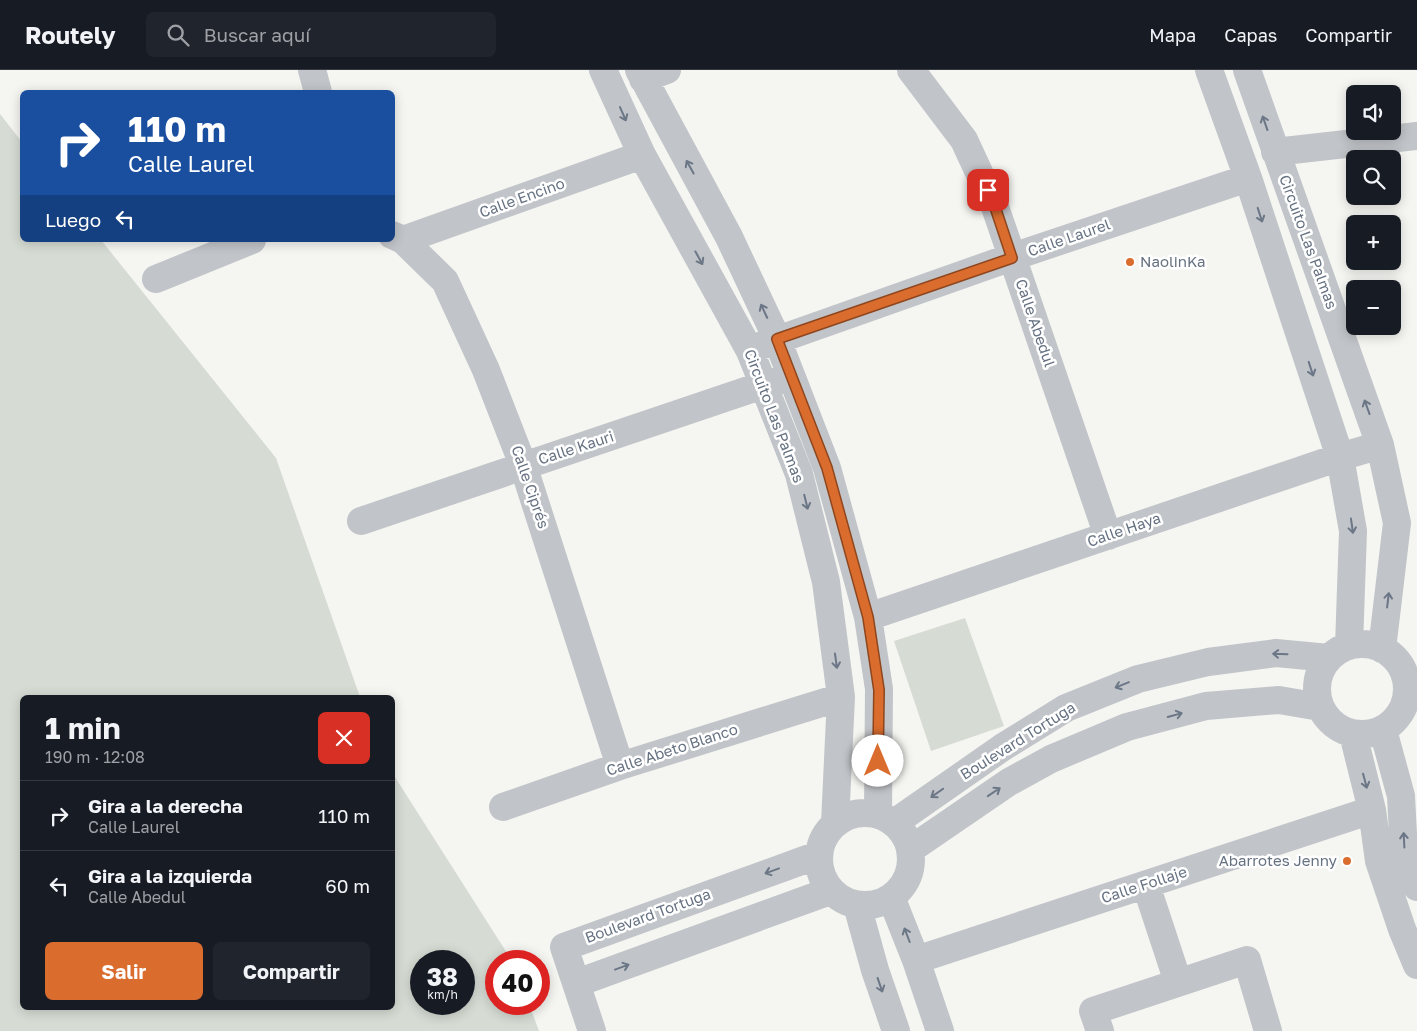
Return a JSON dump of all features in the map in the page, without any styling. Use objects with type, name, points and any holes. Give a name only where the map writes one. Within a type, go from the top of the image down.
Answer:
[{"type":"street","points":[[312,70],[317,90]]},
{"type":"street","name":"Circuito Las Palmas","points":[[603,70],[642,155],[750,351],[800,474],[826,582],[841,697],[835,823]]},
{"type":"street","name":"Calle Abedul","points":[[911,70],[964,140],[995,207],[1108,536]]},
{"type":"street","points":[[1209,70],[1248,178],[1340,457],[1353,531],[1339,652]]},
{"type":"street","name":"Circuito Las Palmas","points":[[1247,70],[1407,519],[1382,649]]},
{"type":"street","name":"Circuito Las Palmas","points":[[650,73],[730,237],[777,339],[827,468],[868,617],[879,690],[886,818]]},
{"type":"street","points":[[1275,152],[1417,136]]},
{"type":"street","name":"Calle Encino","points":[[398,238],[642,155]]},
{"type":"street","name":"Calle Laurel","points":[[750,351],[777,339],[1248,178]]},
{"type":"street","name":"Calle Ciprés","points":[[398,238],[445,281],[486,370],[523,465],[620,766]]},
{"type":"street","points":[[156,278],[247,242]]},
{"type":"street","name":"Calle Kauri","points":[[361,521],[791,376]]},
{"type":"street","name":"Calle Haya","points":[[868,617],[1380,445]]},
{"type":"street","points":[[1398,724],[1365,735],[1353,734],[1338,729],[1327,718],[1320,707],[1316,694],[1317,681],[1321,669],[1339,652],[1360,644],[1382,649],[1410,671],[1406,702],[1398,724],[1404,852],[1417,887]]},
{"type":"street","name":"Boulevard Tortuga","points":[[886,818],[1066,708],[1138,678],[1208,662],[1276,654],[1339,652]]},
{"type":"street","name":"Calle Abeto Blanco","points":[[503,807],[620,766],[841,697]]},
{"type":"street","name":"Boulevard Tortuga","points":[[911,849],[1009,782],[1051,759],[1127,727],[1206,706],[1279,700],[1320,707]]},
{"type":"street","points":[[1353,734],[1372,810],[1379,861],[1409,926],[1417,965]]},
{"type":"street","name":"Calle Follaje","points":[[916,960],[1372,810]]},
{"type":"street","points":[[863,812],[886,818],[905,834],[911,849],[911,863],[908,876],[902,888],[892,897],[869,905],[857,905],[843,900],[830,890],[818,868],[820,843],[826,832],[835,823],[848,815],[863,812]]},
{"type":"street","name":"Boulevard Tortuga","points":[[577,983],[564,947],[818,854]]},
{"type":"street","points":[[1146,885],[1178,982]]},
{"type":"street","points":[[592,1031],[577,983],[830,890]]},
{"type":"street","points":[[892,897],[940,1031]]},
{"type":"street","points":[[857,905],[875,970],[896,1031]]},
{"type":"street","points":[[1100,1031],[1093,1011],[1247,960],[1268,1031]]},
{"type":"shaded area","points":[[0,114],[20,139],[20,242],[103,242],[276,458],[359,695],[20,695],[20,1010],[395,1010],[395,777],[505,950],[485,950],[485,1015],[533,1015],[539,1031],[0,1031]]},
{"type":"shaded area","points":[[965,618],[1004,726],[931,751],[894,641]]},
{"type":"place","name":"NaolinKa","points":[[1130,262]]},
{"type":"place","name":"Abarrotes Jenny","points":[[1347,861]]},
{"type":"route","points":[[878,761],[879,690],[868,617],[827,468],[777,339],[1012,258],[988,190]]}]
